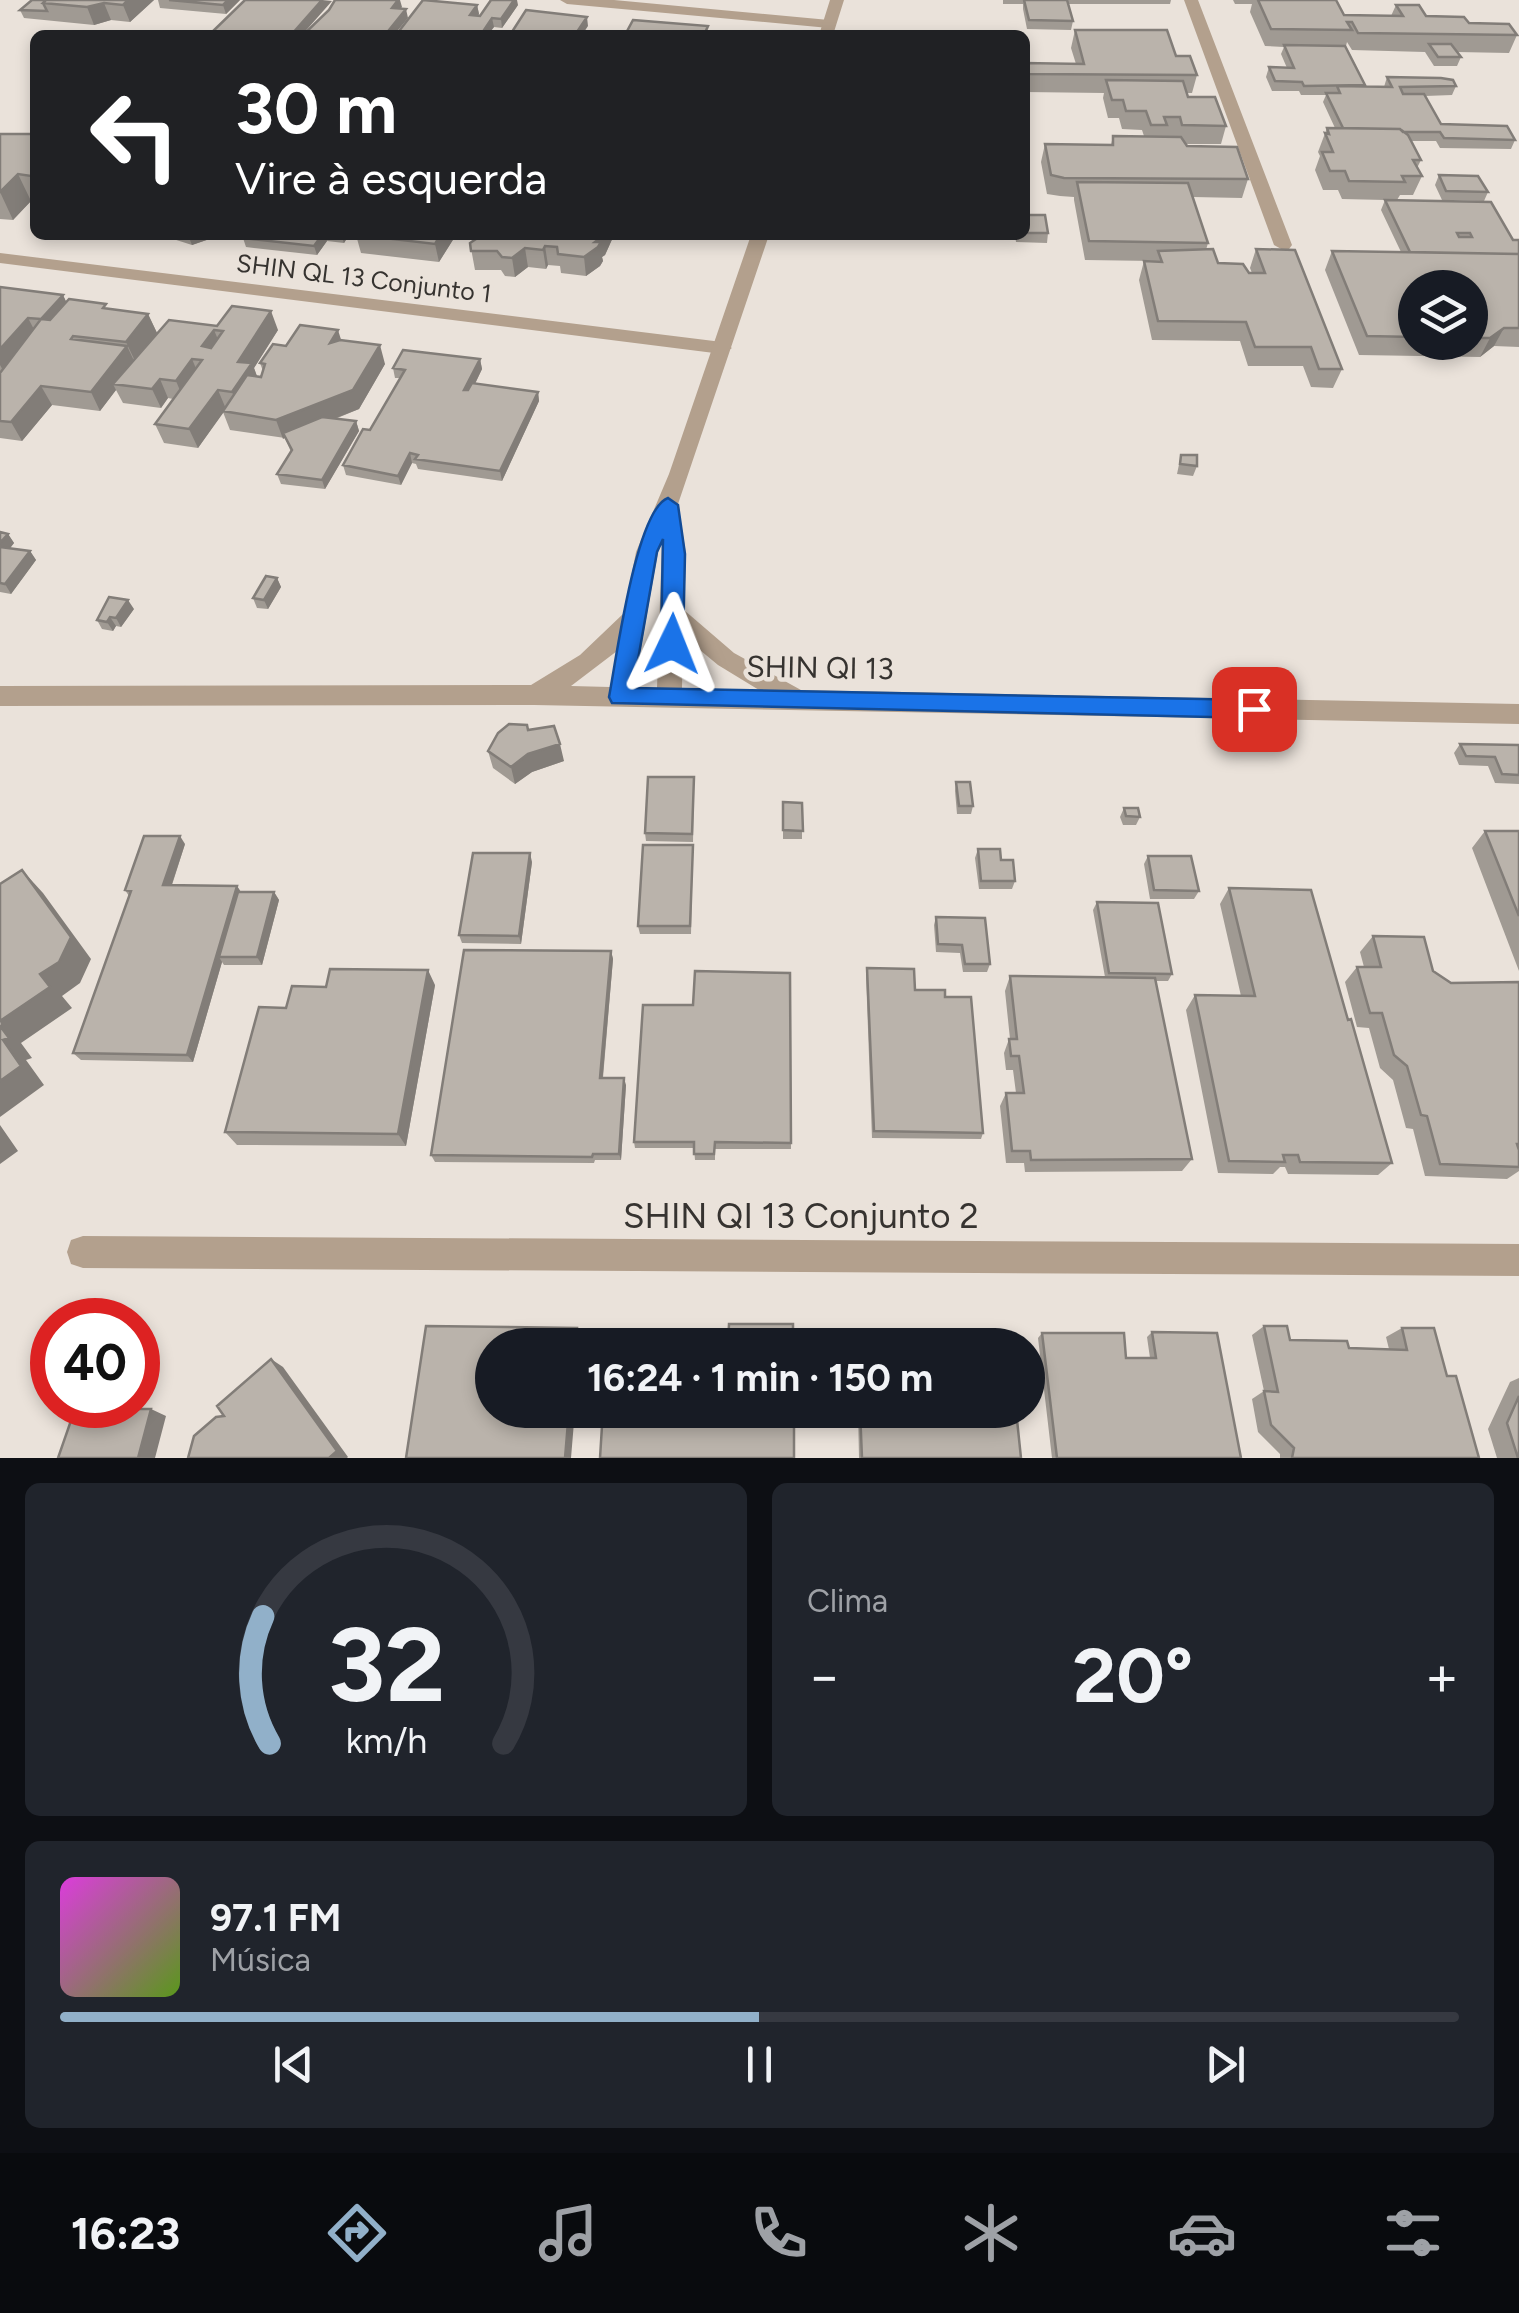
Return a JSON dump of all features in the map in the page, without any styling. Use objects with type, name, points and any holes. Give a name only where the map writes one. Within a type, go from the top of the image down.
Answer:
[{"type":"street","points":[[568,0],[828,30],[837,0]]},
{"type":"street","points":[[1190,0],[1284,245]]},
{"type":"street","points":[[620,697],[647,552],[668,505],[758,240]]},
{"type":"street","name":"SHIN QL 13 Conjunto 1","points":[[0,258],[722,348]]},
{"type":"street","points":[[668,505],[675,554],[669,697]]},
{"type":"street","points":[[673,614],[726,659],[799,701]]},
{"type":"street","points":[[534,695],[560,683],[609,647],[634,616]]},
{"type":"street","name":"SHIN QI 13","points":[[0,696],[534,695],[1519,714]]},
{"type":"street","name":"SHIN QI 13 Conjunto 2","points":[[83,1252],[1519,1260]]},
{"type":"building","points":[[32,0],[46,0],[43,3],[47,11],[20,10]]},
{"type":"building","points":[[128,0],[123,5],[104,3],[87,7],[43,3]]},
{"type":"building","points":[[169,0],[228,0],[223,5]]},
{"type":"building","points":[[245,0],[322,0],[295,30],[214,30]]},
{"type":"building","points":[[335,0],[398,0],[392,8],[406,9],[389,30],[308,30]]},
{"type":"building","points":[[423,0],[477,5],[470,15],[480,16],[491,0],[514,0],[501,19],[492,18],[484,30],[400,30]]},
{"type":"building","points":[[1024,0],[1067,0],[1073,21],[1029,20]]},
{"type":"building","points":[[1258,0],[1336,0],[1344,15],[1403,16],[1396,5],[1419,5],[1426,16],[1509,24],[1517,35],[1358,33],[1352,22],[1347,22],[1352,30],[1271,29]]},
{"type":"building","points":[[526,10],[587,17],[578,30],[513,30]]},
{"type":"building","points":[[633,20],[708,26],[706,30],[628,30]]},
{"type":"building","points":[[1075,30],[1167,30],[1176,56],[1190,56],[1197,75],[1030,74],[1030,63],[1084,64]]},
{"type":"building","points":[[1429,44],[1451,44],[1461,57],[1438,57]]},
{"type":"building","points":[[1284,45],[1345,46],[1365,85],[1304,86],[1302,82],[1275,81],[1269,67],[1294,68]]},
{"type":"building","points":[[1387,77],[1453,80],[1456,86],[1400,87],[1403,94],[1424,94],[1441,124],[1507,126],[1515,140],[1343,128],[1326,93],[1340,93],[1337,86],[1392,87]]},
{"type":"building","points":[[1106,80],[1183,81],[1188,97],[1215,97],[1226,126],[1182,125],[1180,117],[1164,117],[1167,125],[1151,125],[1146,111],[1126,111],[1123,100],[1112,100]]},
{"type":"building","points":[[1327,128],[1400,129],[1408,135],[1421,160],[1413,160],[1422,176],[1402,176],[1405,182],[1349,181],[1345,171],[1330,171],[1322,152],[1333,152],[1325,133],[1329,134]]},
{"type":"building","points":[[0,134],[30,134],[30,176],[18,174],[0,192]]},
{"type":"building","points":[[1113,136],[1181,137],[1187,146],[1237,147],[1248,179],[1051,175],[1045,144],[1113,145]]},
{"type":"building","points":[[1439,175],[1478,176],[1488,192],[1446,191]]},
{"type":"building","points":[[1077,182],[1188,183],[1208,243],[1089,241]]},
{"type":"building","points":[[1385,200],[1491,202],[1513,240],[1519,240],[1519,254],[1410,252]]},
{"type":"building","points":[[1030,215],[1045,215],[1048,233],[1030,233]]},
{"type":"building","points":[[261,240],[318,240],[314,246]]},
{"type":"building","points":[[401,240],[437,240],[435,244]]},
{"type":"building","points":[[601,242],[584,257],[558,254],[557,247],[545,246],[543,250],[525,248],[512,258],[502,257],[497,251],[471,251],[470,243]]},
{"type":"building","points":[[1213,249],[1218,263],[1243,264],[1249,273],[1265,273],[1256,249],[1295,250],[1342,369],[1319,369],[1311,347],[1255,347],[1246,322],[1158,321],[1144,261],[1162,262],[1158,251]]},
{"type":"building","points":[[1332,251],[1519,254],[1519,328],[1504,328],[1488,338],[1488,270],[1398,270],[1398,337],[1367,336]]},
{"type":"building","points":[[0,287],[63,295],[41,319],[28,318],[0,349]]},
{"type":"building","points":[[69,299],[148,314],[126,342],[73,336],[71,339],[127,346],[91,392],[41,386],[11,422],[0,421],[0,373],[41,319],[50,320]]},
{"type":"building","points":[[232,306],[271,311],[238,362],[252,363],[232,392],[218,390],[189,429],[155,424],[202,360],[192,359],[176,381],[160,379],[152,389],[113,384],[169,320],[217,326]],"holes":[[[214,330],[223,331],[211,348],[202,346]]]},
{"type":"building","points":[[300,325],[338,330],[330,343],[340,340],[380,345],[353,390],[276,420],[223,411],[247,375],[261,377],[265,364],[260,363],[273,344],[286,346]]},
{"type":"building","points":[[403,350],[480,359],[464,390],[472,383],[538,392],[500,471],[415,459],[418,455],[410,453],[398,476],[343,465],[363,429],[370,430],[405,370],[393,368]]},
{"type":"building","points":[[322,417],[356,421],[322,480],[277,474],[292,450],[283,433]]},
{"type":"building","points":[[1181,455],[1197,455],[1197,466],[1180,464]]},
{"type":"building","points":[[0,547],[30,551],[5,584],[0,583]]},
{"type":"building","points":[[266,576],[277,578],[264,600],[253,598]]},
{"type":"building","points":[[109,597],[128,600],[116,618],[110,617],[107,622],[97,620]]},
{"type":"building","points":[[509,724],[527,725],[528,730],[554,726],[560,744],[528,754],[511,767],[488,751],[498,733]]},
{"type":"building","points":[[1460,744],[1519,745],[1519,775],[1502,774],[1495,757],[1466,756]]},
{"type":"building","points":[[648,777],[694,777],[692,834],[645,833]]},
{"type":"building","points":[[956,782],[970,782],[973,806],[959,806]]},
{"type":"building","points":[[783,802],[802,803],[803,831],[783,830]]},
{"type":"building","points":[[1124,808],[1138,808],[1140,817],[1126,816]]},
{"type":"building","points":[[1485,831],[1519,831],[1519,916]]},
{"type":"building","points":[[144,836],[180,836],[163,885],[237,886],[187,1055],[73,1053],[131,891],[125,890]]},
{"type":"building","points":[[643,845],[693,845],[690,926],[638,926]]},
{"type":"building","points":[[978,849],[1000,849],[1001,860],[1013,860],[1015,881],[981,881]]},
{"type":"building","points":[[473,853],[530,853],[519,936],[459,935]]},
{"type":"building","points":[[1148,856],[1191,856],[1199,891],[1154,890]]},
{"type":"building","points":[[22,870],[71,937],[59,962],[40,974],[50,987],[0,1021],[0,884]]},
{"type":"building","points":[[1229,888],[1311,890],[1392,1163],[1300,1162],[1298,1155],[1283,1155],[1285,1162],[1229,1161],[1195,995],[1255,996]]},
{"type":"building","points":[[238,892],[274,892],[257,957],[219,957]]},
{"type":"building","points":[[1097,902],[1158,903],[1172,974],[1109,973]]},
{"type":"building","points":[[936,917],[985,918],[990,964],[965,964],[962,945],[938,944]]},
{"type":"building","points":[[1373,936],[1424,937],[1433,971],[1451,983],[1519,982],[1519,1167],[1440,1164],[1407,1066],[1394,1055],[1382,1013],[1370,1013],[1357,967],[1381,967]]},
{"type":"building","points":[[464,950],[611,951],[600,1078],[624,1078],[619,1154],[431,1155]]},
{"type":"building","points":[[867,968],[914,969],[915,990],[945,990],[945,997],[971,997],[983,1133],[874,1131]]},
{"type":"building","points":[[330,969],[428,970],[398,1134],[225,1132],[259,1007],[286,1008],[292,986],[326,987]]},
{"type":"building","points":[[695,971],[790,973],[791,1143],[715,1142],[714,1154],[694,1154],[694,1142],[634,1142],[643,1005],[693,1005]]},
{"type":"building","points":[[1010,976],[1155,978],[1192,1159],[1031,1160],[1030,1151],[1012,1151],[1006,1093],[1024,1093],[1019,1056],[1011,1056],[1009,1039],[1017,1039]]},
{"type":"building","points":[[0,1026],[9,1038],[3,1040],[21,1066],[0,1081]]},
{"type":"building","points":[[729,1324],[793,1324],[793,1328],[729,1328]]},
{"type":"building","points":[[426,1326],[577,1328],[475,1328],[475,1428],[568,1428],[565,1458],[406,1458]]},
{"type":"building","points":[[1264,1326],[1287,1326],[1290,1340],[1347,1341],[1349,1348],[1407,1350],[1402,1328],[1434,1328],[1447,1376],[1456,1376],[1479,1458],[1292,1458],[1294,1448],[1271,1425],[1264,1391],[1278,1392]]},
{"type":"building","points":[[1152,1332],[1217,1333],[1241,1458],[1057,1458],[1045,1333],[1124,1333],[1126,1358],[1156,1358]]},
{"type":"building","points":[[271,1359],[337,1451],[329,1458],[188,1458],[194,1436],[216,1417],[224,1416],[217,1406]]},
{"type":"building","points":[[1519,1396],[1519,1458],[1518,1458],[1507,1423]]},
{"type":"building","points":[[68,1428],[146,1428],[138,1458],[58,1458]]},
{"type":"building","points":[[602,1428],[794,1428],[794,1458],[600,1458]]},
{"type":"building","points":[[861,1428],[1018,1428],[1021,1458],[862,1458]]},
{"type":"route","points":[[672,644],[675,554],[668,505],[647,552],[620,697],[1254,709]]}]
